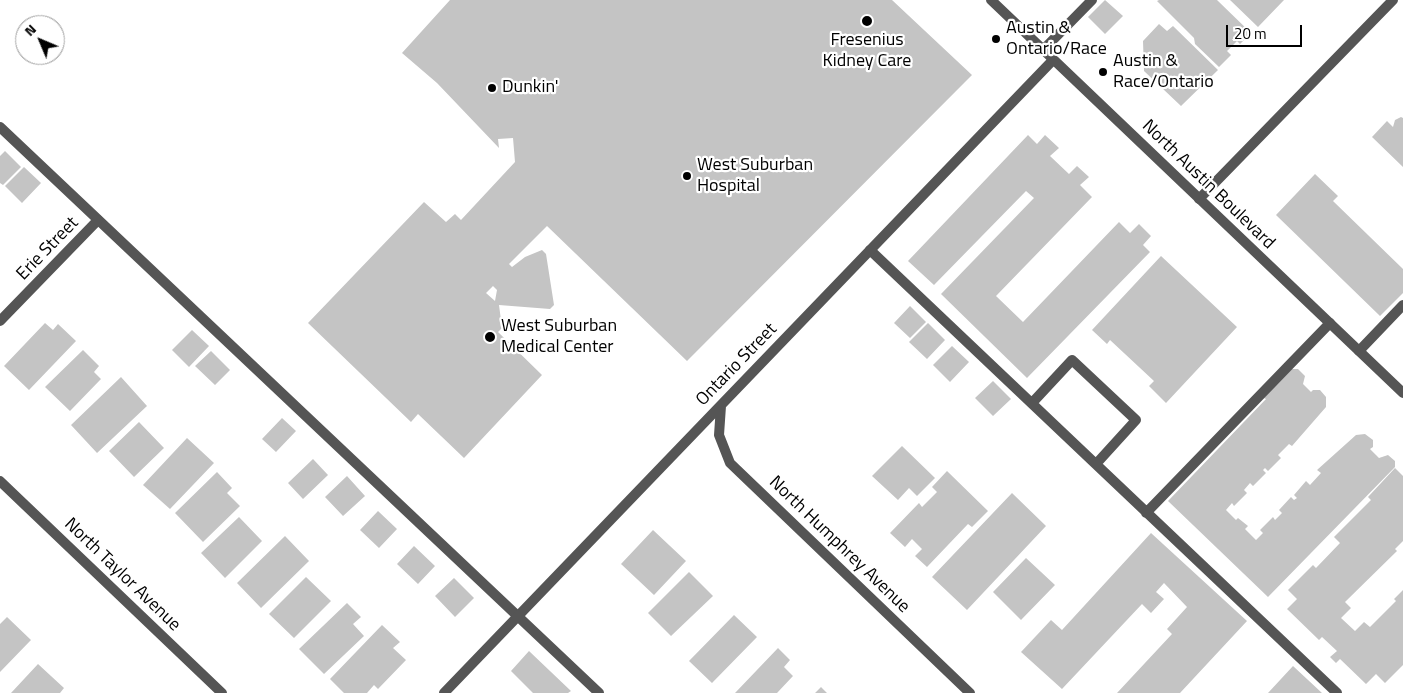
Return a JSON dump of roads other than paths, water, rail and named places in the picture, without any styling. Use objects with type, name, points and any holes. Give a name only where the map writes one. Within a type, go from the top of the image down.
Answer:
[{"type":"street","name":"North Austin Boulevard","points":[[991,0],[1403,393]]},
{"type":"street","points":[[1044,50],[1092,0]]},
{"type":"street","points":[[1199,199],[1393,0]]},
{"type":"street","name":"Ontario Street","points":[[444,693],[1053,60]]},
{"type":"street","points":[[0,126],[599,693]]},
{"type":"street","name":"Erie Street","points":[[0,321],[98,220]]},
{"type":"street","points":[[870,250],[1337,693]]},
{"type":"street","points":[[1359,351],[1403,305]]},
{"type":"street","points":[[1146,513],[1330,323]]},
{"type":"street","points":[[1032,404],[1072,360],[1136,420],[1096,464]]},
{"type":"street","name":"North Humphrey Avenue","points":[[722,405],[719,435],[730,463],[970,693]]},
{"type":"street","name":"North Taylor Avenue","points":[[0,481],[222,693]]},
{"type":"place","name":"Fresenius Kidney Care","points":[[867,21]]},
{"type":"place","name":"Austin & Ontario/Race","points":[[996,39]]},
{"type":"place","name":"Austin & Race/Ontario","points":[[1103,72]]},
{"type":"place","name":"Dunkin'","points":[[492,88]]},
{"type":"place","name":"West Suburban Hospital","points":[[687,176]]},
{"type":"place","name":"West Suburban Medical Center","points":[[490,337]]}]
